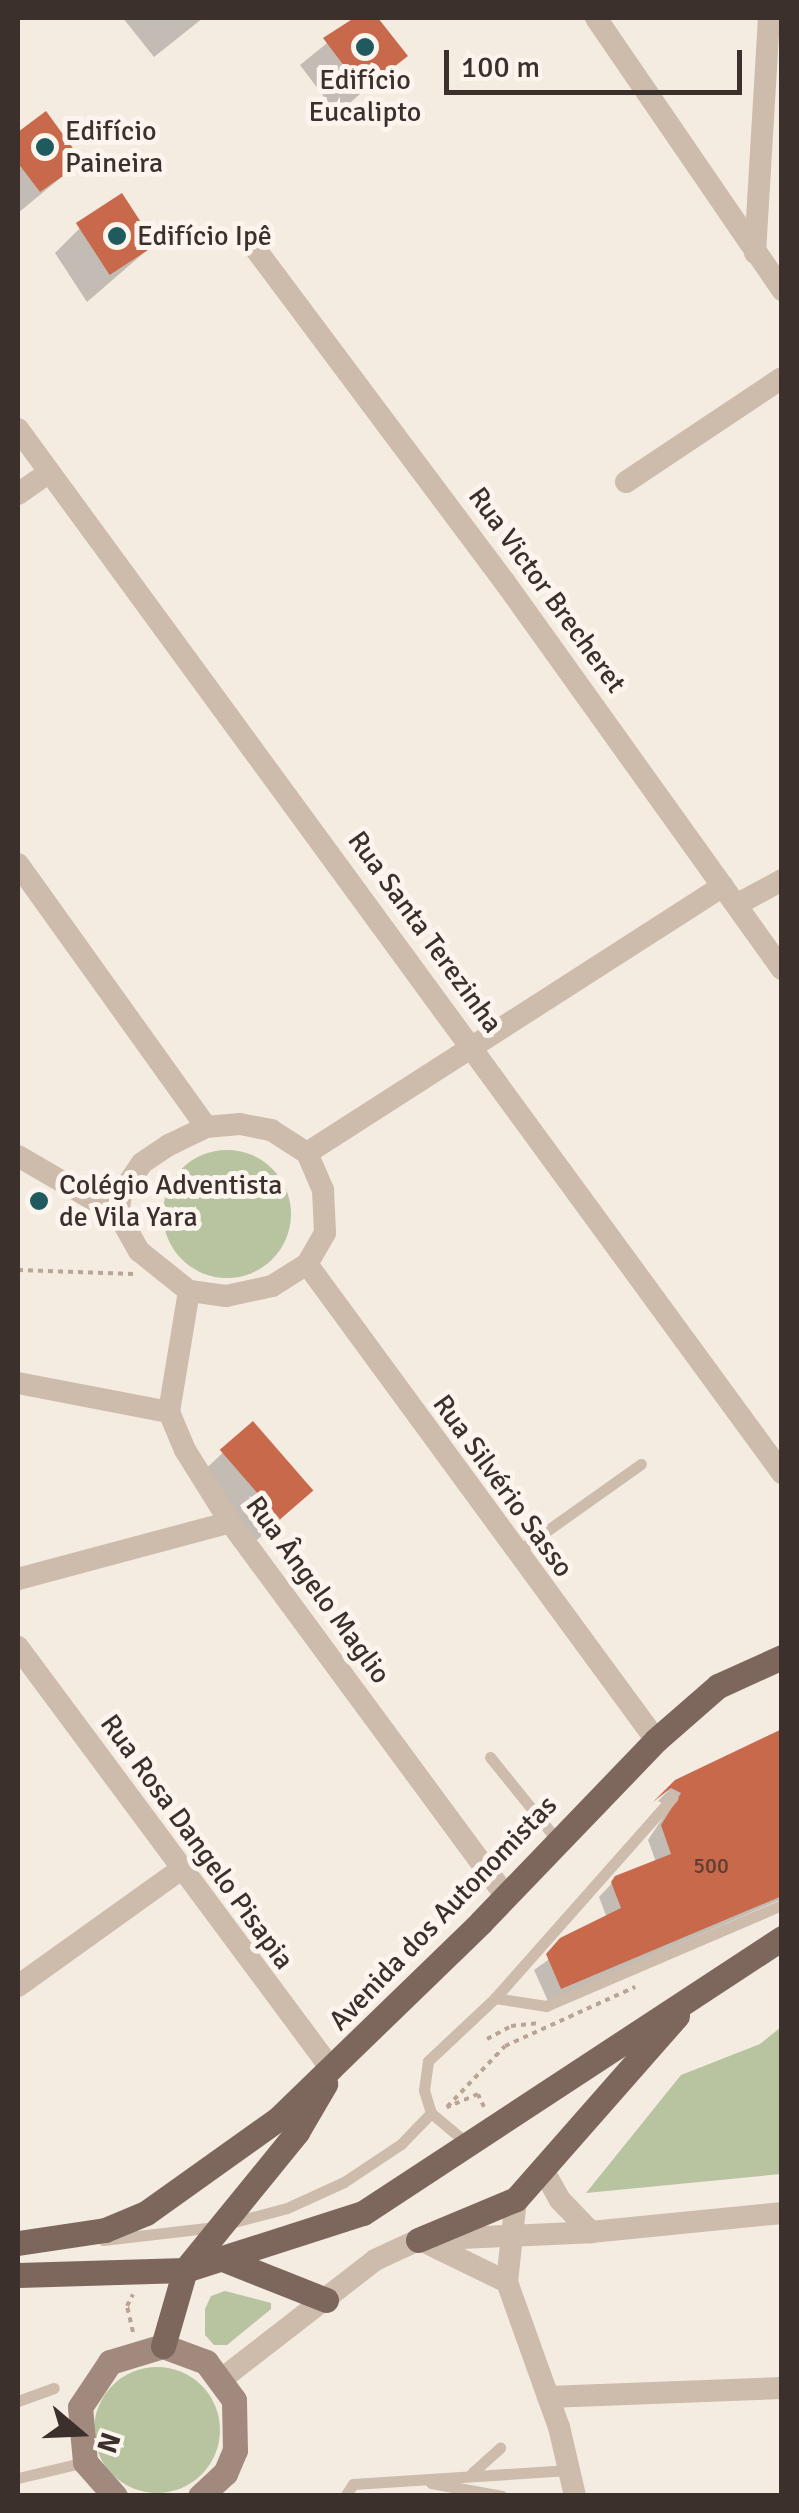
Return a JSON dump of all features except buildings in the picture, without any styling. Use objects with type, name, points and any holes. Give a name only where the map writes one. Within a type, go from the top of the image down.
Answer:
[{"type":"main road","name":"Avenida dos Autonomistas","points":[[18,2244],[106,2230],[146,2213],[279,2118],[332,2070],[656,1740],[718,1686],[782,1656]]},
{"type":"main road","points":[[18,2275],[185,2270],[266,2248],[363,2212],[782,1938]]},
{"type":"main road","points":[[418,2240],[516,2199],[545,2173],[698,1991]]},
{"type":"main road","points":[[163,2346],[185,2270],[215,2228],[297,2132],[332,2070]]},
{"type":"main road","points":[[220,2258],[326,2300]]},
{"type":"main road","points":[[115,2496],[85,2462],[78,2435],[92,2382],[135,2350],[163,2346],[206,2362],[222,2378],[239,2425],[225,2473],[205,2494]]},
{"type":"street","points":[[596,18],[782,290]]},
{"type":"street","points":[[755,253],[769,18]]},
{"type":"street","name":"Rua Victor Brecheret","points":[[257,252],[782,969]]},
{"type":"street","points":[[626,482],[782,378]]},
{"type":"street","name":"Rua Santa Terezinha","points":[[18,429],[782,1473]]},
{"type":"street","points":[[18,494],[49,472]]},
{"type":"street","points":[[18,864],[206,1127]]},
{"type":"street","points":[[307,1153],[471,1045],[731,895],[782,880]]},
{"type":"street","points":[[18,1156],[118,1214],[159,1274],[189,1290],[253,1294],[307,1264],[322,1244],[327,1206],[307,1153],[271,1130],[206,1127],[142,1163],[128,1180],[118,1214]]},
{"type":"street","name":"Rua Silvério Sasso","points":[[307,1264],[514,1554],[656,1740]]},
{"type":"street","points":[[18,1383],[169,1412],[189,1290]]},
{"type":"street","name":"Rua Ângelo Maglio","points":[[169,1412],[230,1522],[504,1895]]},
{"type":"street","points":[[18,1578],[230,1522]]},
{"type":"street","name":"Rua Rosa Dangelo Pisapia","points":[[18,1647],[332,2070]]},
{"type":"street","points":[[18,1986],[180,1870]]},
{"type":"street","points":[[545,2173],[560,2200],[591,2232]]},
{"type":"street","points":[[516,2199],[507,2282],[548,2397],[576,2496]]},
{"type":"street","points":[[222,2378],[375,2260],[418,2240],[591,2232],[782,2213]]},
{"type":"street","points":[[418,2240],[507,2282]]},
{"type":"street","points":[[548,2397],[782,2388]]},
{"type":"lane","points":[[514,1554],[641,1464]]},
{"type":"lane","points":[[490,1757],[557,1840]]},
{"type":"lane","points":[[468,2144],[431,2113],[424,2090],[428,2061],[494,1998],[674,1798]]},
{"type":"lane","points":[[494,1998],[546,2006],[782,1905]]},
{"type":"lane","points":[[18,2244],[215,2228],[287,2208],[344,2182],[431,2113]]},
{"type":"lane","points":[[18,2401],[54,2388]]},
{"type":"lane","points":[[463,2477],[500,2448]]},
{"type":"lane","points":[[18,2478],[85,2462]]},
{"type":"lane","points":[[345,2496],[354,2484],[570,2470]]},
{"type":"lane","points":[[418,2480],[502,2496]]},
{"type":"path","points":[[18,1270],[159,1274]]},
{"type":"path","points":[[474,2114],[486,2106],[478,2094],[447,2108],[505,2046],[646,1982]]},
{"type":"path","points":[[487,2039],[511,2026],[555,2023]]},
{"type":"path","points":[[127,2306],[135,2350]]},
{"type":"green space","points":[[227,1150],[252,1155],[272,1169],[286,1189],[291,1214],[286,1239],[272,1259],[252,1273],[227,1278],[202,1273],[182,1259],[168,1239],[163,1214],[168,1189],[182,1169],[202,1155]]},
{"type":"green space","points":[[781,2027],[781,2174],[586,2193],[681,2075],[760,2044]]},
{"type":"green space","points":[[225,2291],[271,2303],[271,2309],[227,2345],[214,2345],[205,2335],[205,2309],[211,2296]]},
{"type":"green space","points":[[157,2367],[181,2372],[202,2385],[215,2406],[220,2430],[215,2454],[202,2475],[181,2488],[157,2493],[133,2488],[112,2475],[99,2454],[94,2430],[99,2406],[112,2385],[133,2372]]},
{"type":"place","name":"Edifício Eucalipto","points":[[365,47]]},
{"type":"place","name":"Edifício Paineira","points":[[45,147]]},
{"type":"place","name":"Edifício Ipê","points":[[117,236]]},
{"type":"place","name":"Colégio Adventista de Vila Yara","points":[[39,1201]]}]
